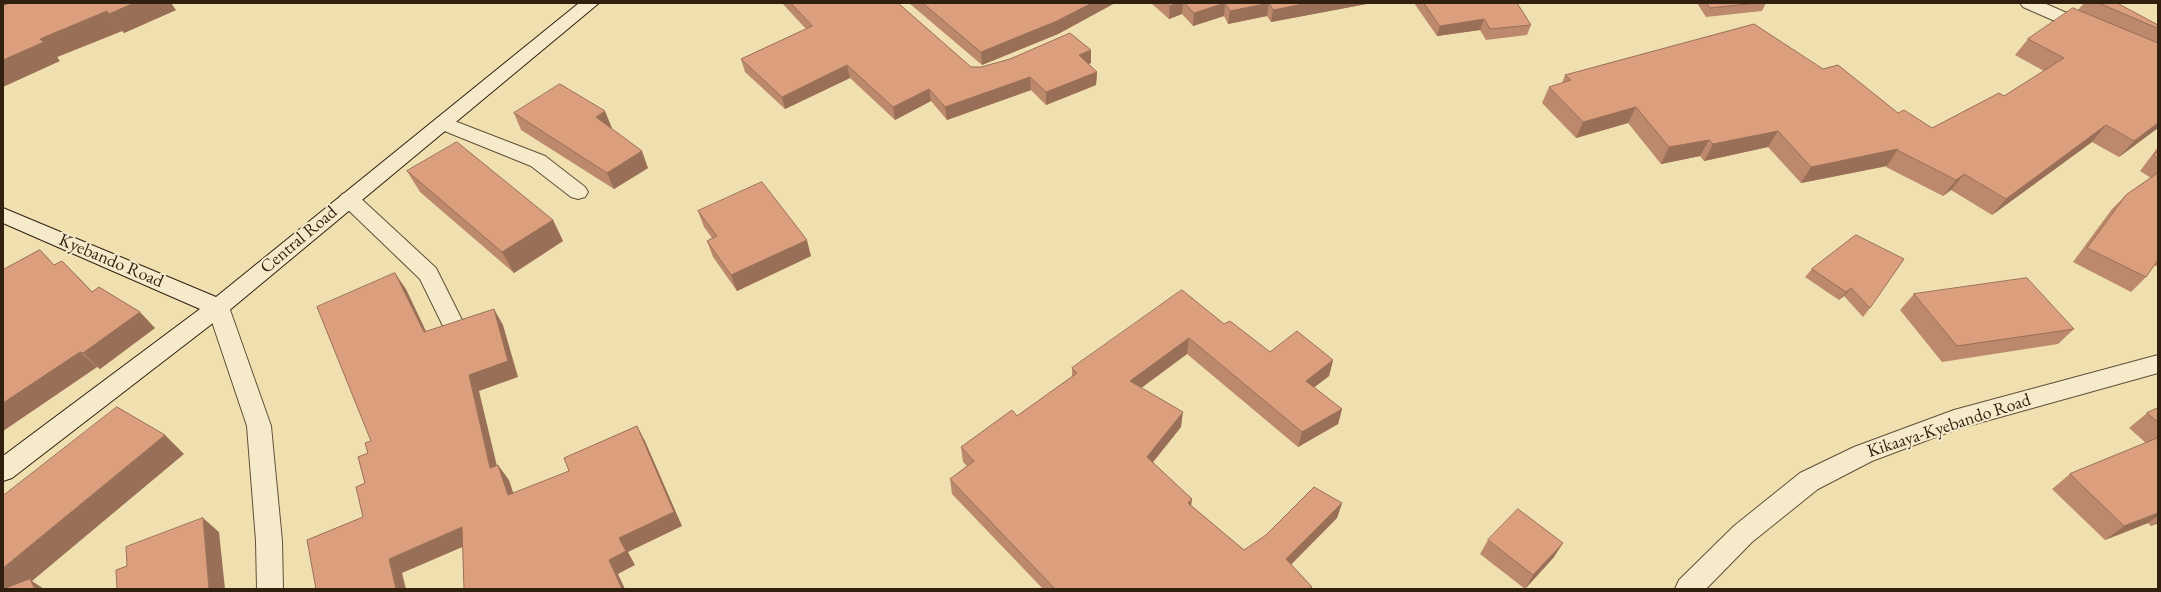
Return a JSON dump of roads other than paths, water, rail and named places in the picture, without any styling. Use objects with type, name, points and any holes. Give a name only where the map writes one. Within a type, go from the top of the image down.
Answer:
[{"type":"street","name":"Central Road","points":[[3,470],[218,307],[590,3]]},
{"type":"street","points":[[2029,3],[2100,34]]},
{"type":"street","points":[[444,123],[538,161],[578,192]]},
{"type":"street","points":[[349,199],[428,274],[453,324]]},
{"type":"street","name":"Kyebando Road","points":[[3,215],[218,307]]},
{"type":"street","points":[[218,307],[259,426],[269,541],[270,589]]},
{"type":"street","name":"Kikaaya-Kyebando Road","points":[[1688,589],[1743,534],[1809,481],[1863,454],[1954,420],[2158,364]]}]
